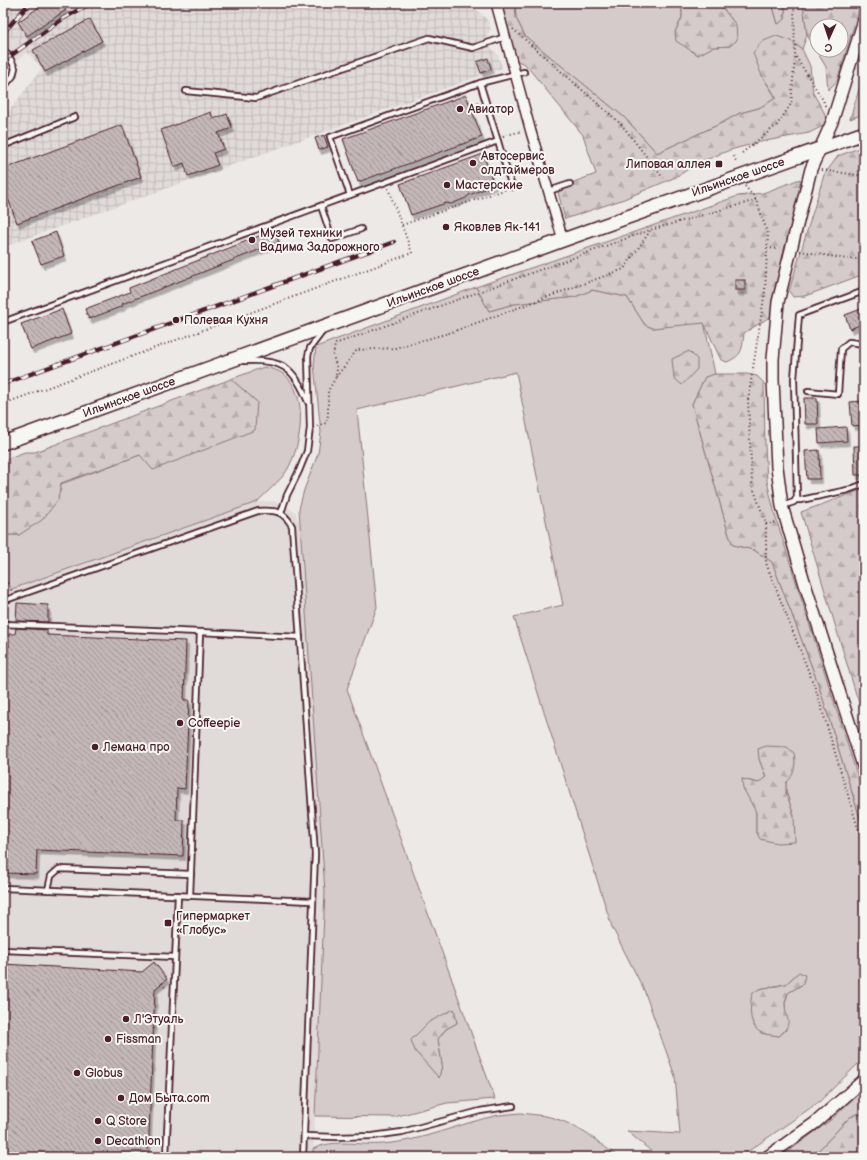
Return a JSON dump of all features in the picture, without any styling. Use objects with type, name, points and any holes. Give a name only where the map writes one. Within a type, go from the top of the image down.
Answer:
[{"type":"main road","name":"Ильинское шоссе","points":[[3,443],[329,324],[864,133]]},
{"type":"street","points":[[497,7],[505,37],[520,73],[530,128],[563,240]]},
{"type":"street","points":[[864,20],[832,122],[811,169],[778,302],[773,359],[777,467],[782,506],[804,581],[864,769]]},
{"type":"street","points":[[767,1157],[815,1123],[864,1080]]},
{"type":"lane","points":[[490,3],[497,7]]},
{"type":"lane","points":[[186,91],[256,98],[429,38],[472,48],[505,37]]},
{"type":"lane","points":[[3,49],[10,56],[15,68],[13,76],[3,88]]},
{"type":"lane","points":[[350,195],[330,137],[480,83],[520,73]]},
{"type":"lane","points":[[480,83],[512,187]]},
{"type":"lane","points":[[3,143],[5,144],[75,117]]},
{"type":"lane","points":[[3,322],[497,140]]},
{"type":"lane","points":[[548,191],[570,184]]},
{"type":"lane","points":[[321,206],[332,239],[361,229]]},
{"type":"lane","points":[[796,500],[794,379],[799,315],[864,291]]},
{"type":"lane","points":[[281,513],[287,495],[307,451],[310,428],[308,365],[310,348],[329,324]]},
{"type":"lane","points":[[808,391],[838,394],[841,349],[849,342],[864,344]]},
{"type":"lane","points":[[226,362],[271,362],[281,365],[290,370],[301,385],[309,405]]},
{"type":"lane","points":[[782,506],[796,500],[848,490],[864,484]]},
{"type":"lane","points":[[3,601],[258,511],[272,510],[281,513],[288,518],[292,526],[315,854],[303,1157]]},
{"type":"lane","points":[[3,624],[300,636]]},
{"type":"lane","points":[[190,896],[200,632]]},
{"type":"lane","points":[[48,890],[51,876],[59,869],[191,874]]},
{"type":"lane","points":[[3,888],[312,901]]},
{"type":"lane","points":[[166,1157],[178,895]]},
{"type":"lane","points":[[3,950],[174,957]]},
{"type":"lane","points":[[304,1136],[351,1136],[402,1132],[480,1111],[513,1106]]},
{"type":"path","points":[[742,153],[777,125],[791,104],[795,56],[794,3]]},
{"type":"path","points":[[513,28],[621,124],[663,178]]},
{"type":"path","points":[[795,56],[823,100],[832,122]]},
{"type":"path","points":[[497,140],[530,128]]},
{"type":"path","points":[[734,156],[736,161]]},
{"type":"path","points":[[811,169],[864,176]]},
{"type":"path","points":[[3,404],[412,253],[386,182]]},
{"type":"path","points":[[402,225],[512,187]]},
{"type":"path","points":[[336,377],[337,368],[333,356],[335,344],[650,230],[756,200]]},
{"type":"path","points":[[310,428],[326,423],[328,415],[328,391],[336,377],[357,350],[395,348],[449,333],[624,269],[650,230]]},
{"type":"path","points":[[767,248],[791,250],[847,259],[864,259]]},
{"type":"path","points":[[3,576],[15,597]]},
{"type":"shaded area","points":[[3,3],[469,3],[487,19],[491,29],[487,35],[491,48],[498,55],[502,68],[3,247],[3,119],[42,68],[22,47],[3,31]]},
{"type":"shaded area","points":[[3,31],[27,52],[3,72]]},
{"type":"shaded area","points":[[273,501],[284,505],[295,512],[300,525],[325,892],[313,1157],[3,1157],[3,592],[257,502]]},
{"type":"green space","points":[[501,3],[515,3],[516,18],[525,36],[625,118],[657,153],[740,113],[759,108],[776,98],[762,76],[753,53],[761,42],[776,36],[789,40],[802,49],[810,66],[813,93],[824,112],[827,124],[809,133],[760,142],[730,150],[696,164],[676,177],[624,199],[565,219],[557,188],[596,174],[583,135],[525,64],[517,61]]},
{"type":"green space","points":[[515,3],[682,3],[682,18],[675,32],[698,54],[713,47],[730,46],[736,25],[721,6],[722,3],[772,3],[778,24],[785,19],[785,3],[803,3],[807,35],[802,49],[789,40],[762,76],[776,98],[759,108],[740,113],[657,153],[625,118],[525,36],[516,18]]},
{"type":"green space","points":[[682,3],[722,3],[721,6],[736,25],[737,40],[730,46],[713,47],[698,55],[676,41],[675,32],[682,18]]},
{"type":"green space","points":[[772,3],[785,3],[785,19],[778,24]]},
{"type":"green space","points":[[803,3],[861,3],[849,42],[849,18],[809,18],[809,38],[807,35]]},
{"type":"green space","points":[[821,58],[844,58],[837,81],[828,90],[826,67]]},
{"type":"green space","points":[[864,73],[864,114],[850,119]]},
{"type":"green space","points":[[864,146],[864,274],[805,296],[793,297],[789,291],[824,175],[838,156]]},
{"type":"green space","points":[[800,179],[800,189],[782,262],[773,315],[744,333],[741,351],[736,357],[727,362],[721,360],[704,323],[653,328],[645,325],[627,297],[592,290],[575,297],[514,304],[489,311],[476,287],[738,196],[763,193]]},
{"type":"green space","points":[[476,287],[489,311],[514,304],[575,297],[592,290],[627,297],[645,325],[653,328],[704,322],[715,374],[705,377],[692,404],[729,535],[733,545],[754,550],[772,562],[818,683],[864,831],[864,1058],[819,1102],[740,1157],[658,1157],[627,1131],[680,1134],[675,1076],[644,990],[612,927],[514,617],[563,605],[516,372],[357,410],[377,607],[347,689],[495,1099],[447,1103],[394,1117],[315,1116],[325,892],[299,509],[304,490],[318,454],[321,432],[314,365],[316,347]],"holes":[[[759,759],[786,783],[786,792],[794,816],[756,831],[756,812],[742,779],[759,783],[766,777]],[[799,972],[803,984],[788,993],[785,1003],[786,1030],[779,1036],[761,1033],[759,989],[786,984]],[[454,1009],[457,1023],[446,1029],[438,1039],[442,1065],[439,1077],[415,1051]]]},
{"type":"green space","points":[[689,351],[697,359],[697,369],[682,385],[674,378],[672,359]]},
{"type":"green space","points":[[264,367],[283,374],[295,388],[299,400],[300,427],[298,441],[289,466],[283,476],[257,502],[3,592],[3,535],[19,535],[60,492],[61,484],[140,455],[257,402],[231,379]]},
{"type":"green space","points":[[715,374],[747,374],[757,376],[764,383],[767,481],[775,515],[864,797],[864,831],[818,683],[772,562],[754,550],[733,545],[729,535],[692,404],[705,377]]},
{"type":"green space","points":[[231,379],[257,402],[255,430],[153,470],[140,455],[61,483],[58,500],[42,520],[19,535],[3,535],[3,460],[25,452],[35,452]]},
{"type":"green space","points":[[864,489],[864,716],[801,512]]},
{"type":"green space","points":[[766,746],[787,747],[794,753],[794,769],[786,783],[786,792],[794,816],[795,842],[777,843],[760,839],[756,831],[756,812],[743,788],[742,779],[758,783],[766,777],[759,759],[758,749]]},
{"type":"green space","points":[[799,972],[805,975],[803,984],[788,993],[785,1001],[788,1021],[787,1027],[779,1036],[760,1032],[753,1025],[750,1009],[752,994],[759,989],[786,984]]},
{"type":"green space","points":[[454,1009],[457,1023],[446,1029],[438,1039],[442,1065],[439,1078],[415,1051],[411,1040],[429,1022]]},
{"type":"green space","points":[[864,1088],[864,1115],[856,1114],[849,1118],[820,1149],[808,1157],[781,1157],[832,1119]]},
{"type":"green space","points":[[520,1113],[555,1118],[565,1122],[584,1132],[618,1157],[313,1157],[313,1149],[330,1144],[383,1144],[398,1142],[427,1136],[484,1118]]},
{"type":"green space","points":[[856,1114],[864,1115],[864,1153],[861,1157],[808,1157],[820,1149],[849,1118]]},
{"type":"building","points":[[45,3],[61,3],[66,10],[27,36],[18,22]]},
{"type":"building","points":[[90,19],[102,41],[45,72],[33,50]]},
{"type":"building","points":[[488,58],[491,69],[481,73],[477,62]]},
{"type":"building","points":[[466,95],[482,137],[358,182],[343,139]]},
{"type":"building","points":[[211,112],[213,119],[227,114],[232,128],[218,133],[224,149],[213,153],[218,165],[188,176],[184,163],[174,167],[161,130]]},
{"type":"building","points":[[122,125],[141,177],[17,223],[3,185],[3,169]]},
{"type":"building","points":[[324,135],[328,147],[319,150],[315,138]]},
{"type":"building","name":"Мастерские","points":[[483,154],[494,185],[451,204],[446,203],[411,215],[400,184]]},
{"type":"building","points":[[274,230],[279,242],[122,304],[123,306],[89,319],[85,309],[130,292],[129,288]]},
{"type":"building","points":[[56,232],[64,256],[41,264],[32,241]]},
{"type":"building","points":[[735,280],[745,280],[745,290],[735,290]]},
{"type":"building","points":[[864,308],[864,323],[850,329],[845,315]]},
{"type":"building","points":[[62,309],[71,334],[31,349],[21,324]]},
{"type":"building","points":[[804,398],[817,398],[818,424],[805,424]]},
{"type":"building","points":[[862,401],[864,425],[852,426],[850,402]]},
{"type":"building","points":[[846,427],[847,441],[819,443],[818,429]]},
{"type":"building","points":[[854,446],[864,446],[864,475],[855,475]]},
{"type":"building","points":[[819,450],[820,479],[807,479],[805,451]]},
{"type":"building","points":[[17,603],[48,605],[48,622],[16,621]]},
{"type":"building","name":"Лемана про","points":[[16,628],[47,630],[47,635],[186,641],[184,700],[189,700],[185,789],[177,788],[176,820],[184,820],[183,856],[37,850],[36,874],[3,873],[3,647],[9,647],[9,634],[15,634]]},
{"type":"building","name":"Globus","points":[[154,962],[167,979],[155,989],[148,1157],[3,1157],[3,964],[142,972]]},
{"type":"railway","points":[[3,61],[64,18],[91,3]]},
{"type":"railway","points":[[3,33],[29,4]]},
{"type":"railway","points":[[3,384],[394,242]]},
{"type":"place","name":"Авиатор","points":[[460,109]]},
{"type":"place","name":"Автосервис олдтаймеров","points":[[473,163]]},
{"type":"place","name":"Липовая аллея","points":[[719,164]]},
{"type":"place","name":"Мастерские","points":[[447,185]]},
{"type":"place","name":"Яковлев Як-141","points":[[446,227]]},
{"type":"place","name":"Музей техники Вадима Задорожного","points":[[252,240]]},
{"type":"place","name":"Полевая Кухня","points":[[176,320]]},
{"type":"place","name":"Coffeepie","points":[[180,723]]},
{"type":"place","name":"Лемана про","points":[[95,747]]},
{"type":"place","name":"Гипермаркет «Глобус»","points":[[168,923]]},
{"type":"place","name":"Л'Этуаль","points":[[126,1019]]},
{"type":"place","name":"Fissman","points":[[108,1039]]},
{"type":"place","name":"Globus","points":[[77,1073]]},
{"type":"place","name":"Дом Быта.com","points":[[121,1098]]},
{"type":"place","name":"Q Store","points":[[98,1121]]},
{"type":"place","name":"Deсathlon","points":[[98,1141]]}]
